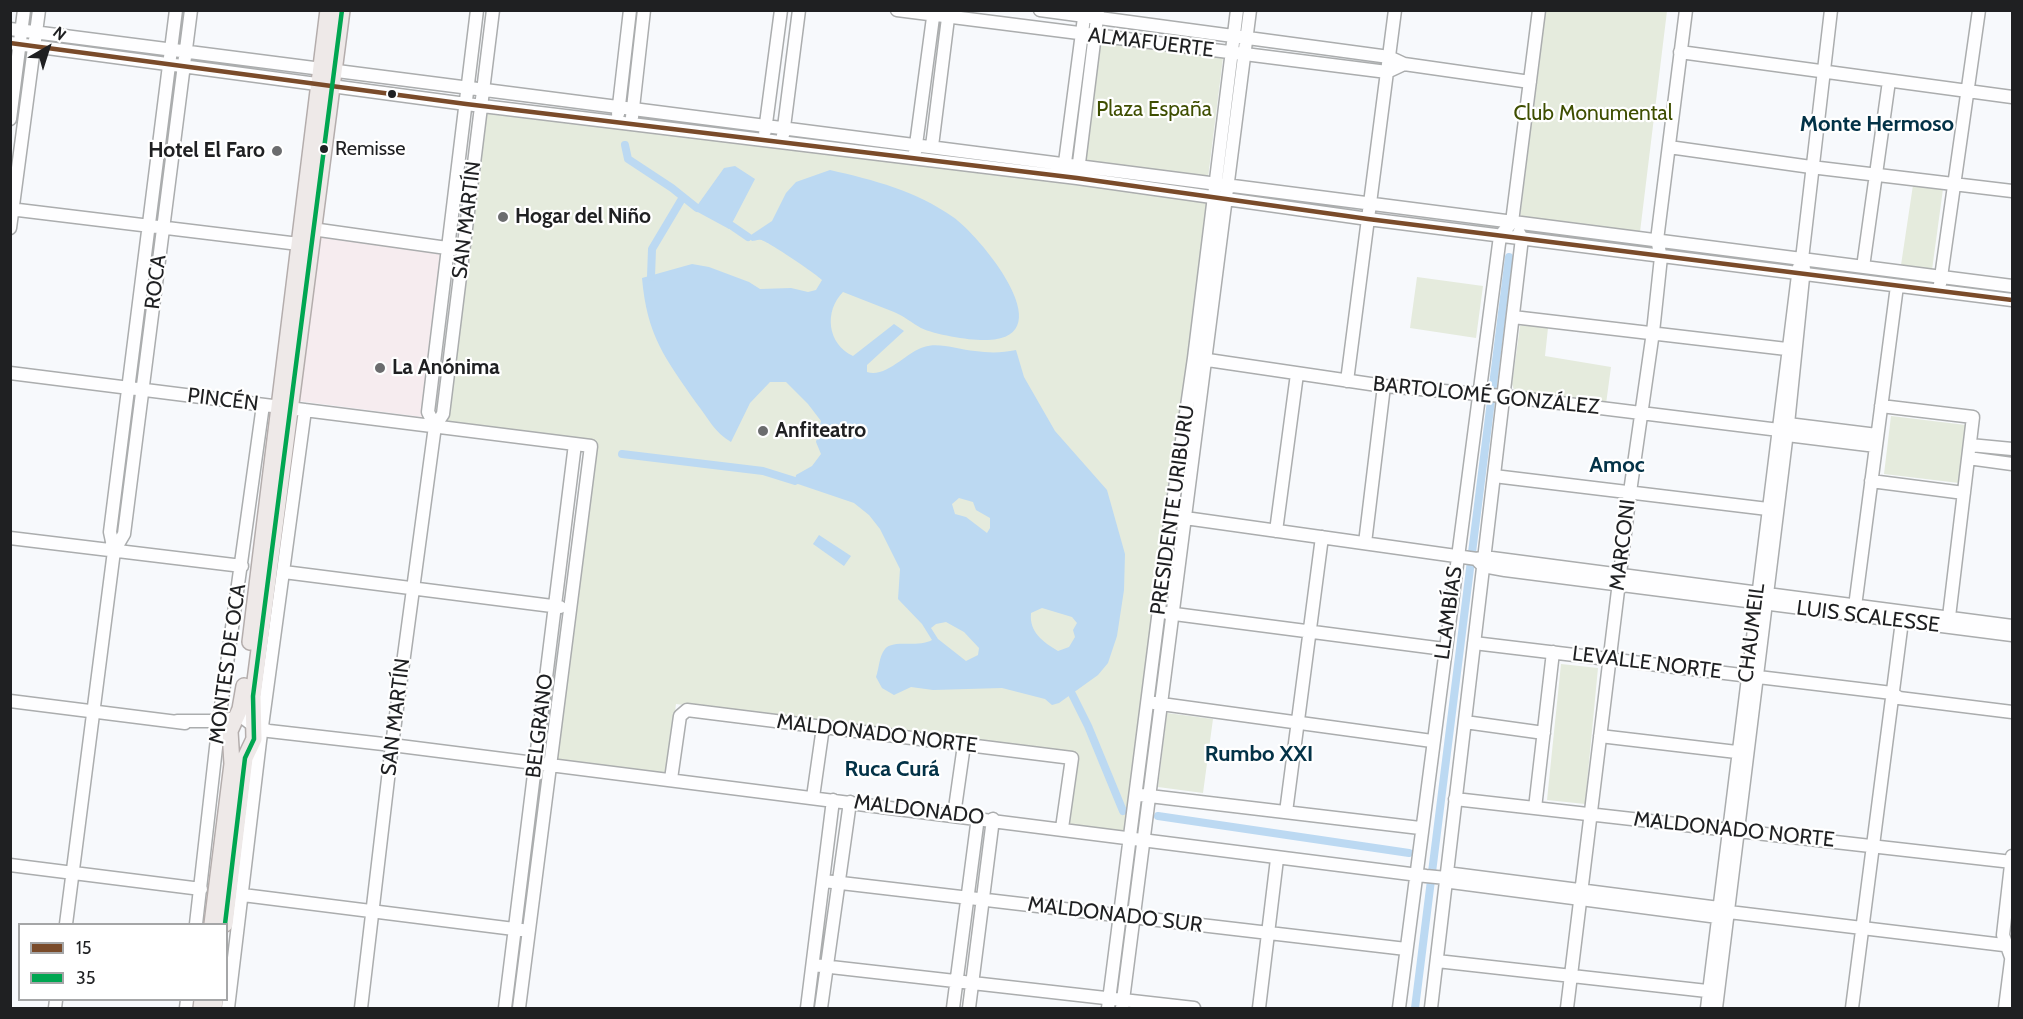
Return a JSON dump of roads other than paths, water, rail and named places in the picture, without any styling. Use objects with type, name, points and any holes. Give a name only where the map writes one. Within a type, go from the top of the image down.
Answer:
[{"type":"main road","points":[[212,923],[232,764],[231,726],[243,699],[308,229],[326,76],[328,10]]},
{"type":"main road","points":[[326,76],[342,10]]},
{"type":"main road","points":[[225,923],[256,736],[253,696],[284,407]]},
{"type":"street","points":[[10,118],[16,30],[24,10]]},
{"type":"street","points":[[10,228],[13,184],[39,10]]},
{"type":"street","name":"ROCA","points":[[66,923],[114,550],[110,532],[176,10]]},
{"type":"street","name":"ROCA","points":[[114,550],[124,534],[191,10]]},
{"type":"street","name":"SAN MARTÍN","points":[[435,426],[428,412],[477,10]]},
{"type":"street","name":"SAN MARTÍN","points":[[361,1008],[392,745],[435,426],[443,414],[493,10]]},
{"type":"street","points":[[617,122],[630,10]]},
{"type":"street","points":[[631,124],[644,10]]},
{"type":"street","points":[[764,140],[781,10]]},
{"type":"street","points":[[782,142],[799,10]]},
{"type":"street","name":"ALMAFUERTE","points":[[897,10],[949,14],[1095,36],[1387,72]]},
{"type":"street","name":"ALMAFUERTE","points":[[1040,10],[1098,14],[1389,57],[1404,64],[1530,82]]},
{"type":"street","name":"PRESIDENTE URIBURU","points":[[1122,1004],[1185,518],[1213,196],[1237,10]]},
{"type":"street","name":"PRESIDENTE URIBURU","points":[[1108,1004],[1171,516],[1227,199],[1250,10]]},
{"type":"street","points":[[1347,381],[1395,10]]},
{"type":"street","points":[[1500,236],[1512,222],[1539,10]]},
{"type":"street","name":"MARCONI","points":[[1566,1008],[1582,895],[1618,581],[1653,332],[1661,256],[1657,240],[1686,10]]},
{"type":"street","name":"CHAUMEIL","points":[[1716,1008],[1714,991],[1722,912],[1784,430],[1811,167],[1832,10]]},
{"type":"street","points":[[1940,291],[1940,277],[1979,10]]},
{"type":"street","points":[[914,159],[933,13]]},
{"type":"street","points":[[1063,177],[1084,13]]},
{"type":"street","points":[[932,146],[949,14]]},
{"type":"street","points":[[1077,178],[1098,14]]},
{"type":"street","points":[[16,30],[186,51],[466,104],[1077,178],[1368,219],[2013,300]]},
{"type":"street","points":[[15,44],[184,65],[468,89],[1065,162],[1370,204],[2013,286]]},
{"type":"street","points":[[1680,52],[2013,97]]},
{"type":"street","points":[[1387,72],[1404,64]]},
{"type":"street","points":[[1863,267],[1889,81]]},
{"type":"street","points":[[1669,147],[1811,167],[2013,191]]},
{"type":"street","points":[[12,204],[163,228],[305,245]]},
{"type":"street","points":[[1512,222],[1522,238]]},
{"type":"street","points":[[308,229],[464,250]]},
{"type":"street","name":"LLAMBÍAS","points":[[1398,1008],[1406,949],[1455,799],[1474,643],[1473,559],[1490,395],[1500,236]]},
{"type":"street","name":"LLAMBÍAS","points":[[1431,1008],[1437,961],[1431,876],[1420,828],[1444,649],[1473,559],[1494,476],[1490,395],[1513,317],[1522,238]]},
{"type":"street","points":[[1855,611],[1897,286]]},
{"type":"street","points":[[1513,317],[1792,350]]},
{"type":"street","name":"BARTOLOMÉ GONZÁLEZ","points":[[1200,359],[1384,386],[1490,395],[1877,441]]},
{"type":"street","name":"PINCÉN","points":[[10,373],[435,426]]},
{"type":"street","points":[[1276,531],[1298,374]]},
{"type":"street","points":[[1365,543],[1384,386]]},
{"type":"street","points":[[1881,406],[1972,417],[1948,622]]},
{"type":"street","points":[[228,1008],[243,894],[256,736],[284,572],[284,407]]},
{"type":"street","name":"MONTES DE OCA","points":[[196,923],[219,726],[242,566],[284,407]]},
{"type":"street","points":[[435,426],[575,444]]},
{"type":"street","name":"BELGRANO","points":[[505,1008],[575,444],[591,446],[519,1008]]},
{"type":"street","points":[[1970,445],[2013,449]]},
{"type":"street","points":[[1968,458],[2013,464]]},
{"type":"street","points":[[1494,476],[1772,510]]},
{"type":"street","points":[[1871,481],[1964,493]]},
{"type":"street","name":"LUIS SCALESSE","points":[[1171,516],[1618,581],[1948,622],[2013,635]]},
{"type":"street","points":[[1286,812],[1322,537]]},
{"type":"street","points":[[10,538],[242,566]]},
{"type":"street","points":[[284,572],[570,608]]},
{"type":"street","name":"LUIS SCALESSE","points":[[1855,611],[1902,621],[2013,626]]},
{"type":"street","points":[[1160,612],[1444,649]]},
{"type":"street","points":[[1851,1008],[1864,927],[1902,621]]},
{"type":"street","name":"LEVALLE NORTE","points":[[1474,643],[1892,693],[1899,698],[2013,712]]},
{"type":"street","points":[[1535,808],[1553,652]]},
{"type":"street","name":"LEVALLE NORTE","points":[[1892,693],[1899,689],[2013,704]]},
{"type":"street","points":[[10,701],[219,726],[236,717],[246,718],[256,736]]},
{"type":"street","points":[[1147,702],[1432,741]]},
{"type":"street","name":"MALDONADO NORTE","points":[[671,779],[682,711],[1072,758],[1062,828]]},
{"type":"street","points":[[1464,722],[1544,733]]},
{"type":"street","points":[[219,726],[239,749],[256,736]]},
{"type":"street","points":[[813,797],[823,727]]},
{"type":"street","name":"MALDONADO","points":[[256,736],[264,738],[297,736],[392,745],[993,819],[1277,859],[1431,876],[1454,874],[1582,895],[2011,945]]},
{"type":"street","points":[[1600,736],[1742,753]]},
{"type":"street","points":[[954,814],[964,745]]},
{"type":"street","points":[[1135,794],[1420,828]]},
{"type":"street","name":"MALDONADO NORTE","points":[[1455,799],[2012,862]]},
{"type":"street","points":[[807,1008],[833,800]]},
{"type":"street","points":[[821,1008],[850,802]]},
{"type":"street","points":[[953,1008],[978,818]]},
{"type":"street","points":[[969,1008],[993,819]]},
{"type":"street","points":[[2005,1008],[2012,960],[2011,945],[2003,935],[2013,856]]},
{"type":"street","points":[[1259,1008],[1277,859]]},
{"type":"street","points":[[10,865],[201,889]]},
{"type":"street","name":"MALDONADO SUR","points":[[824,881],[1406,949]]},
{"type":"street","points":[[243,894],[529,931]]},
{"type":"street","points":[[1437,961],[1714,991]]},
{"type":"street","points":[[813,965],[972,983],[1108,1004],[1194,1008]]},
{"type":"street","name":"CHAUMEIL","points":[[1707,1008],[1714,991]]},
{"type":"water","points":[[735,166],[755,179],[729,229],[694,210],[724,168]]},
{"type":"water","points":[[830,170],[878,182],[924,200],[965,227],[980,243],[1009,284],[1017,304],[1019,322],[1010,335],[988,340],[973,340],[928,331],[898,314],[843,292],[833,308],[831,327],[838,344],[853,356],[894,324],[904,331],[867,365],[867,372],[874,373],[889,368],[917,350],[930,346],[985,352],[1016,350],[1024,377],[1055,431],[1107,490],[1125,554],[1124,590],[1117,636],[1108,663],[1098,675],[1059,703],[1052,705],[1045,699],[1002,688],[933,690],[911,687],[894,695],[882,688],[876,677],[885,649],[894,644],[932,640],[922,624],[898,599],[900,569],[880,529],[869,515],[854,503],[795,483],[796,475],[812,466],[821,454],[816,442],[821,421],[786,382],[770,382],[750,403],[731,442],[712,425],[659,346],[648,316],[642,278],[692,264],[709,267],[749,282],[760,289],[791,288],[808,292],[816,290],[822,280],[819,277],[772,246],[761,240],[752,241],[748,237],[772,221],[786,193],[796,182]],"holes":[[[959,498],[973,502],[976,510],[990,518],[990,528],[987,533],[966,517],[955,514],[952,504]],[[1042,608],[1072,617],[1077,623],[1073,630],[1075,637],[1069,647],[1058,651],[1042,640],[1032,626],[1031,613]],[[946,622],[964,632],[979,648],[978,655],[966,661],[938,639],[931,628],[936,624]]]},
{"type":"water","points":[[819,535],[851,556],[844,566],[813,544]]},
{"type":"waterway","points":[[625,145],[628,159],[672,188],[697,208]]},
{"type":"waterway","points":[[651,277],[652,249],[683,197]]},
{"type":"waterway","points":[[732,226],[748,237]]},
{"type":"waterway","points":[[1415,1008],[1509,257]]},
{"type":"waterway","points":[[622,454],[763,471],[795,481]]},
{"type":"waterway","points":[[1072,694],[1088,726],[1123,811]]},
{"type":"waterway","points":[[1158,816],[1409,853]]},
{"type":"place","name":"Remisse","points":[[324,149]]},
{"type":"place","name":"Hotel El Faro","points":[[277,151]]},
{"type":"place","name":"Hogar del Niño","points":[[503,217]]},
{"type":"place","name":"La Anónima","points":[[380,368]]},
{"type":"place","name":"Anfiteatro","points":[[763,431]]},
{"type":"district","name":"Monte Hermoso","points":[[1877,125]]},
{"type":"district","name":"Amoc","points":[[1617,466]]},
{"type":"district","name":"Rumbo XXI","points":[[1259,755]]},
{"type":"district","name":"Ruca Curá","points":[[892,770]]},
{"type":"park label","name":"Plaza España","points":[[1154,110]]},
{"type":"park label","name":"Club Monumental","points":[[1593,114]]}]
